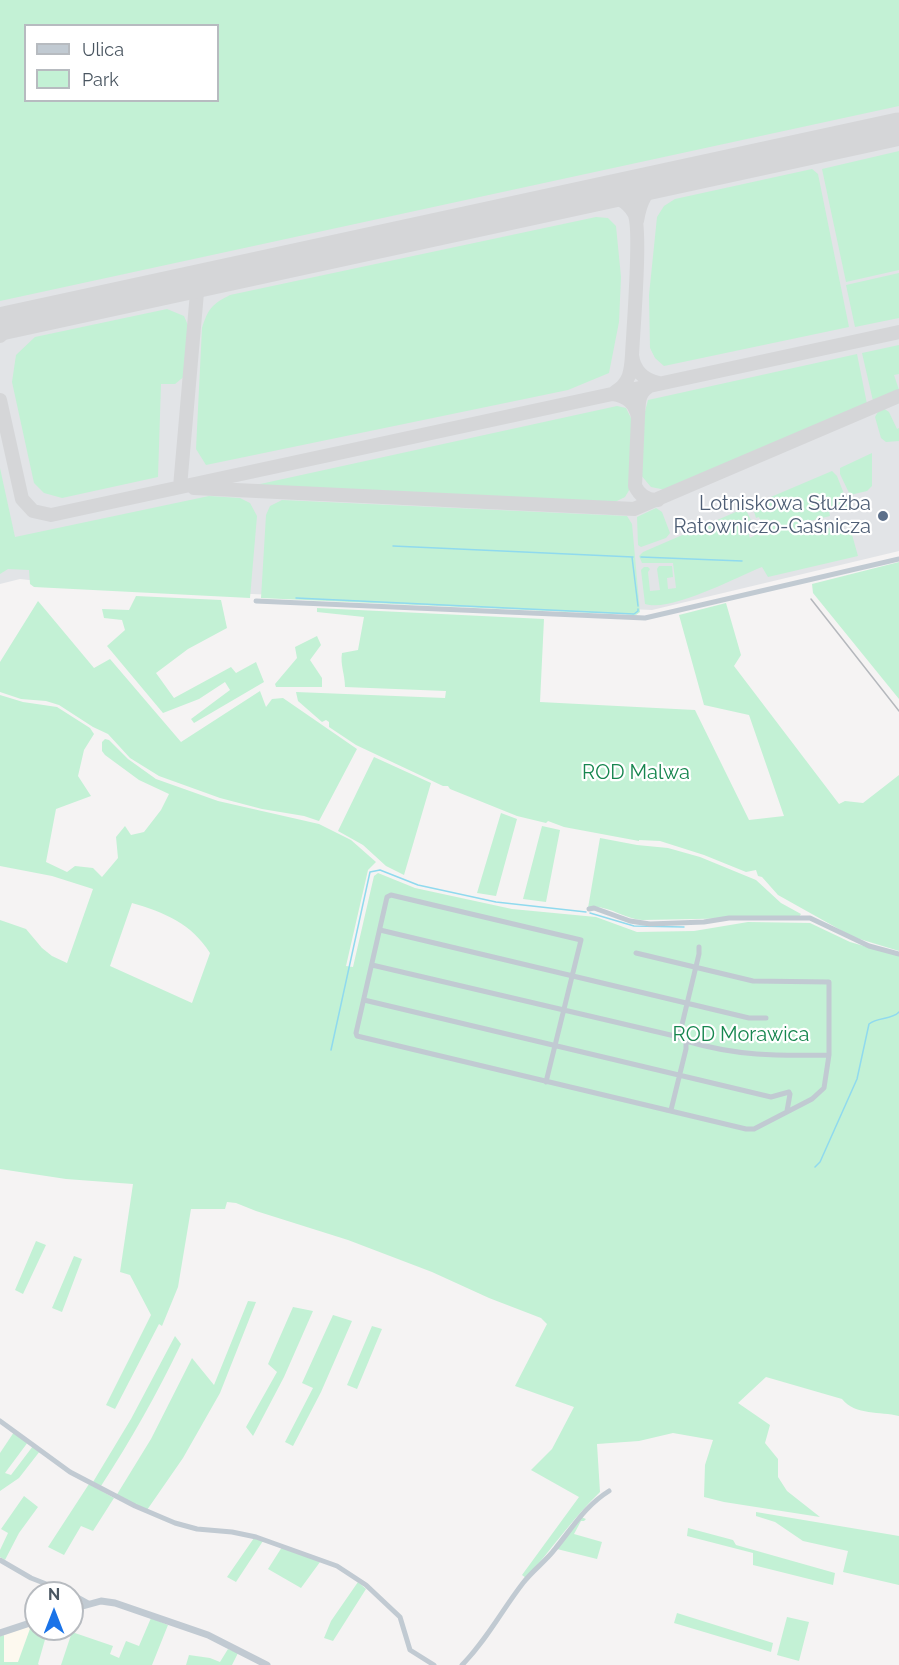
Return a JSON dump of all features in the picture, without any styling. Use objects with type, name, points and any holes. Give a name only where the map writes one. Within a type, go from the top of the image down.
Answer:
[{"type":"street","points":[[256,601],[645,618],[899,559]]},
{"type":"street","points":[[546,1082],[581,940],[391,895],[387,897],[357,1036],[546,1082],[671,1110],[746,1129],[754,1129],[812,1099],[824,1088],[829,1055],[829,982],[753,981],[636,953]]},
{"type":"street","points":[[589,909],[594,908],[630,921],[650,924],[704,922],[729,918],[810,918],[869,946],[899,954]]},
{"type":"street","points":[[380,930],[749,1018],[766,1018]]},
{"type":"street","points":[[679,1037],[699,947]]},
{"type":"street","points":[[372,965],[738,1053],[770,1056],[829,1055]]},
{"type":"street","points":[[364,1000],[771,1097],[789,1092],[787,1111]]},
{"type":"street","points":[[671,1110],[686,1041]]},
{"type":"street","points":[[0,1421],[70,1472],[143,1510],[175,1523],[198,1529],[256,1537],[337,1566],[366,1586],[394,1610],[400,1617],[410,1650],[434,1665]]},
{"type":"street","points":[[462,1665],[525,1579],[554,1551],[581,1513],[609,1491]]},
{"type":"street","points":[[0,1560],[38,1581]]},
{"type":"street","points":[[84,1601],[90,1604]]},
{"type":"street","points":[[84,1606],[110,1602],[150,1614],[208,1635],[267,1665]]},
{"type":"street","points":[[0,1633],[24,1624]]},
{"type":"shaded area","points":[[0,0],[899,0],[899,551],[652,610],[102,588],[20,579],[0,584]]},
{"type":"shaded area","points":[[24,1628],[24,1641],[26,1641],[19,1662],[4,1662],[4,1635]]},
{"type":"green space","points":[[0,0],[899,0],[899,106],[0,301]]},
{"type":"green space","points":[[899,151],[899,270],[846,282],[822,169]]},
{"type":"green space","points":[[812,169],[818,174],[849,327],[664,366],[655,358],[650,348],[649,295],[657,217],[664,206],[675,199]]},
{"type":"green space","points":[[596,217],[608,218],[616,226],[621,277],[619,322],[609,373],[568,390],[206,465],[196,449],[202,328],[206,316],[215,304],[224,298]]},
{"type":"green space","points":[[899,273],[899,318],[855,327],[846,285]]},
{"type":"green space","points":[[167,309],[184,316],[190,330],[186,375],[175,384],[161,384],[158,477],[62,498],[44,493],[34,483],[12,382],[16,355],[35,337]]},
{"type":"green space","points":[[899,345],[899,374],[894,375],[899,390],[873,401],[862,353]]},
{"type":"green space","points":[[857,354],[867,404],[666,490],[651,487],[640,474],[643,419],[648,400]]},
{"type":"green space","points":[[617,406],[626,408],[633,422],[634,431],[631,487],[625,497],[613,503],[251,486]]},
{"type":"green space","points":[[883,408],[889,412],[897,429],[899,428],[899,441],[886,442],[881,438],[875,417]]},
{"type":"green space","points":[[872,453],[872,486],[867,491],[850,495],[840,474],[840,468]]},
{"type":"green space","points":[[0,468],[15,537],[209,496],[240,498],[250,503],[257,516],[250,598],[34,587],[30,584],[29,570],[8,569],[0,574]]},
{"type":"green space","points":[[832,471],[837,476],[848,504],[846,507],[829,511],[830,516],[798,524],[851,531],[858,556],[768,577],[762,567],[687,599],[657,605],[645,604],[641,570],[644,567],[650,569],[648,572],[650,591],[660,590],[657,569],[659,566],[672,566],[673,577],[667,578],[668,589],[676,588],[673,563],[642,563],[639,556],[643,552],[745,508],[751,520],[745,523],[750,538],[764,530],[759,517],[756,518],[752,505]]},
{"type":"green space","points":[[282,500],[627,516],[632,524],[640,612],[636,615],[261,598],[266,515],[270,506]]},
{"type":"green space","points":[[656,508],[662,512],[670,533],[666,538],[641,547],[638,545],[637,517]]},
{"type":"green space","points":[[899,562],[899,699],[813,593],[812,584]]},
{"type":"green space","points":[[136,596],[221,600],[227,628],[188,649],[156,673],[174,698],[231,667],[236,673],[256,662],[264,682],[194,723],[191,719],[230,690],[225,682],[199,699],[163,713],[107,646],[125,630],[122,620],[104,618],[102,609],[129,610]]},
{"type":"green space","points":[[38,601],[94,668],[110,659],[181,742],[260,691],[266,707],[272,699],[283,698],[357,749],[319,821],[220,798],[159,776],[130,758],[108,734],[59,705],[46,701],[21,699],[0,692],[0,662]]},
{"type":"green space","name":"ROD Malwa","points":[[726,603],[741,655],[734,666],[839,804],[845,801],[863,803],[899,775],[899,951],[853,937],[778,895],[762,877],[758,876],[756,870],[746,872],[660,841],[639,841],[517,816],[450,789],[448,786],[443,786],[356,745],[329,727],[329,722],[326,720],[322,722],[298,701],[296,692],[445,698],[446,691],[345,687],[342,653],[358,650],[364,617],[317,612],[317,608],[544,619],[540,702],[695,710],[749,820],[784,816],[749,715],[704,705],[679,615]]},
{"type":"green space","points":[[317,636],[321,645],[310,660],[322,678],[322,687],[276,687],[275,684],[297,658],[295,647]]},
{"type":"green space","name":"ROD Morawica","points":[[0,695],[23,702],[57,707],[90,728],[94,734],[84,750],[78,776],[91,796],[56,809],[46,862],[67,872],[75,866],[93,868],[102,877],[118,858],[116,837],[125,826],[131,835],[144,832],[161,810],[169,794],[139,780],[105,755],[102,751],[102,742],[105,739],[109,740],[128,759],[156,779],[218,801],[319,824],[351,840],[376,862],[368,870],[346,966],[353,967],[374,876],[378,873],[415,888],[512,909],[596,917],[637,932],[694,931],[748,922],[810,923],[850,942],[899,956],[899,1416],[861,1411],[842,1399],[766,1377],[738,1403],[770,1425],[765,1443],[778,1459],[778,1477],[787,1491],[820,1517],[704,1497],[705,1465],[713,1440],[673,1433],[639,1441],[597,1444],[600,1492],[526,1578],[522,1575],[579,1497],[531,1470],[552,1449],[574,1407],[515,1386],[547,1324],[541,1318],[432,1272],[348,1240],[227,1202],[225,1209],[191,1209],[178,1287],[162,1326],[159,1324],[115,1409],[106,1405],[151,1315],[130,1275],[120,1272],[133,1184],[66,1179],[0,1169],[0,920],[26,929],[42,948],[67,963],[93,889],[52,876],[0,866]],"holes":[[[132,903],[176,920],[195,934],[210,953],[192,1003],[110,966]]]},
{"type":"green space","points":[[374,757],[431,783],[404,875],[386,866],[363,845],[338,831]]},
{"type":"green space","points":[[501,813],[517,819],[496,896],[477,893]]},
{"type":"green space","points":[[542,826],[560,830],[546,902],[523,899]]},
{"type":"green space","points":[[600,838],[668,848],[700,857],[756,880],[781,903],[801,914],[799,917],[642,920],[608,909],[588,908]]},
{"type":"green space","points":[[36,1241],[46,1245],[23,1294],[15,1290]]},
{"type":"green space","points":[[74,1256],[82,1259],[62,1312],[52,1308]]},
{"type":"green space","points":[[248,1301],[256,1302],[220,1393],[183,1458],[147,1510],[116,1496],[151,1439],[192,1358],[214,1385]]},
{"type":"green space","points":[[293,1307],[313,1311],[284,1377],[253,1436],[246,1427],[277,1372],[268,1364]]},
{"type":"green space","points":[[333,1315],[352,1321],[321,1392],[293,1446],[285,1442],[313,1388],[302,1383]]},
{"type":"green space","points":[[372,1326],[382,1329],[357,1389],[347,1385]]},
{"type":"green space","points":[[175,1336],[181,1344],[163,1381],[101,1486],[93,1482],[131,1419]]},
{"type":"green space","points":[[14,1432],[28,1442],[5,1473],[11,1475],[33,1446],[40,1451],[19,1478],[0,1491],[0,1453]]},
{"type":"green space","points":[[89,1484],[114,1498],[93,1531],[81,1526],[64,1555],[48,1547]]},
{"type":"green space","points":[[24,1496],[38,1507],[19,1533],[5,1560],[0,1557],[0,1550],[8,1533],[1,1529]]},
{"type":"green space","points":[[756,1512],[899,1536],[899,1585],[843,1572],[848,1551],[803,1541],[775,1522],[756,1516]]},
{"type":"green space","points":[[581,1517],[586,1519],[581,1521],[574,1534],[602,1542],[597,1559],[557,1549]]},
{"type":"green space","points":[[688,1528],[733,1540],[736,1545],[835,1573],[833,1585],[753,1565],[753,1553],[687,1536]]},
{"type":"green space","points":[[254,1538],[263,1541],[236,1582],[227,1577]]},
{"type":"green space","points":[[282,1547],[320,1562],[301,1588],[268,1569]]},
{"type":"green space","points":[[358,1582],[366,1589],[333,1641],[324,1638],[331,1621]]},
{"type":"green space","points":[[677,1613],[773,1643],[771,1652],[674,1623]]},
{"type":"green space","points":[[787,1617],[809,1622],[799,1661],[777,1655]]},
{"type":"green space","points":[[151,1618],[168,1625],[152,1665],[61,1665],[69,1641],[84,1641],[84,1636],[113,1646],[110,1654],[119,1658],[126,1641],[139,1646]]},
{"type":"green space","points":[[4,1635],[4,1662],[18,1662],[26,1641],[45,1641],[39,1665],[0,1665],[0,1636]]},
{"type":"green space","points":[[228,1649],[238,1653],[232,1665],[186,1665],[189,1655],[220,1662]]},
{"type":"waterway","points":[[393,546],[633,557]]},
{"type":"waterway","points":[[632,557],[638,606]]},
{"type":"waterway","points":[[641,557],[742,561]]},
{"type":"waterway","points":[[296,598],[634,614],[638,609]]},
{"type":"waterway","points":[[331,1050],[370,872],[380,870],[418,885],[496,902],[586,912]]},
{"type":"waterway","points":[[590,913],[634,926],[684,927]]},
{"type":"waterway","points":[[815,1167],[820,1162],[857,1079],[869,1024],[899,1012]]},
{"type":"taxiway","points":[[637,221],[645,196],[653,187],[665,180]]},
{"type":"taxiway","points":[[599,195],[623,201],[631,208],[636,222],[637,258],[632,355]]},
{"type":"taxiway","points":[[180,487],[198,281]]},
{"type":"taxiway","points":[[0,336],[11,325],[29,318]]},
{"type":"taxiway","points":[[0,400],[22,499],[33,511],[51,515],[899,332]]},
{"type":"taxiway","points":[[615,392],[624,385],[629,376],[632,355],[635,366],[641,374],[659,383]]},
{"type":"taxiway","points":[[613,394],[630,401],[638,417],[641,395],[652,385]]},
{"type":"taxiway","points":[[194,488],[634,509],[899,396]]},
{"type":"taxiway","points":[[638,417],[635,486],[644,497],[658,500]]},
{"type":"runway","points":[[0,324],[899,129]]},
{"type":"railway","points":[[811,599],[899,711]]},
{"type":"place","name":"Lotniskowa Służba Ratowniczo-Gaśnicza","points":[[883,516]]}]
